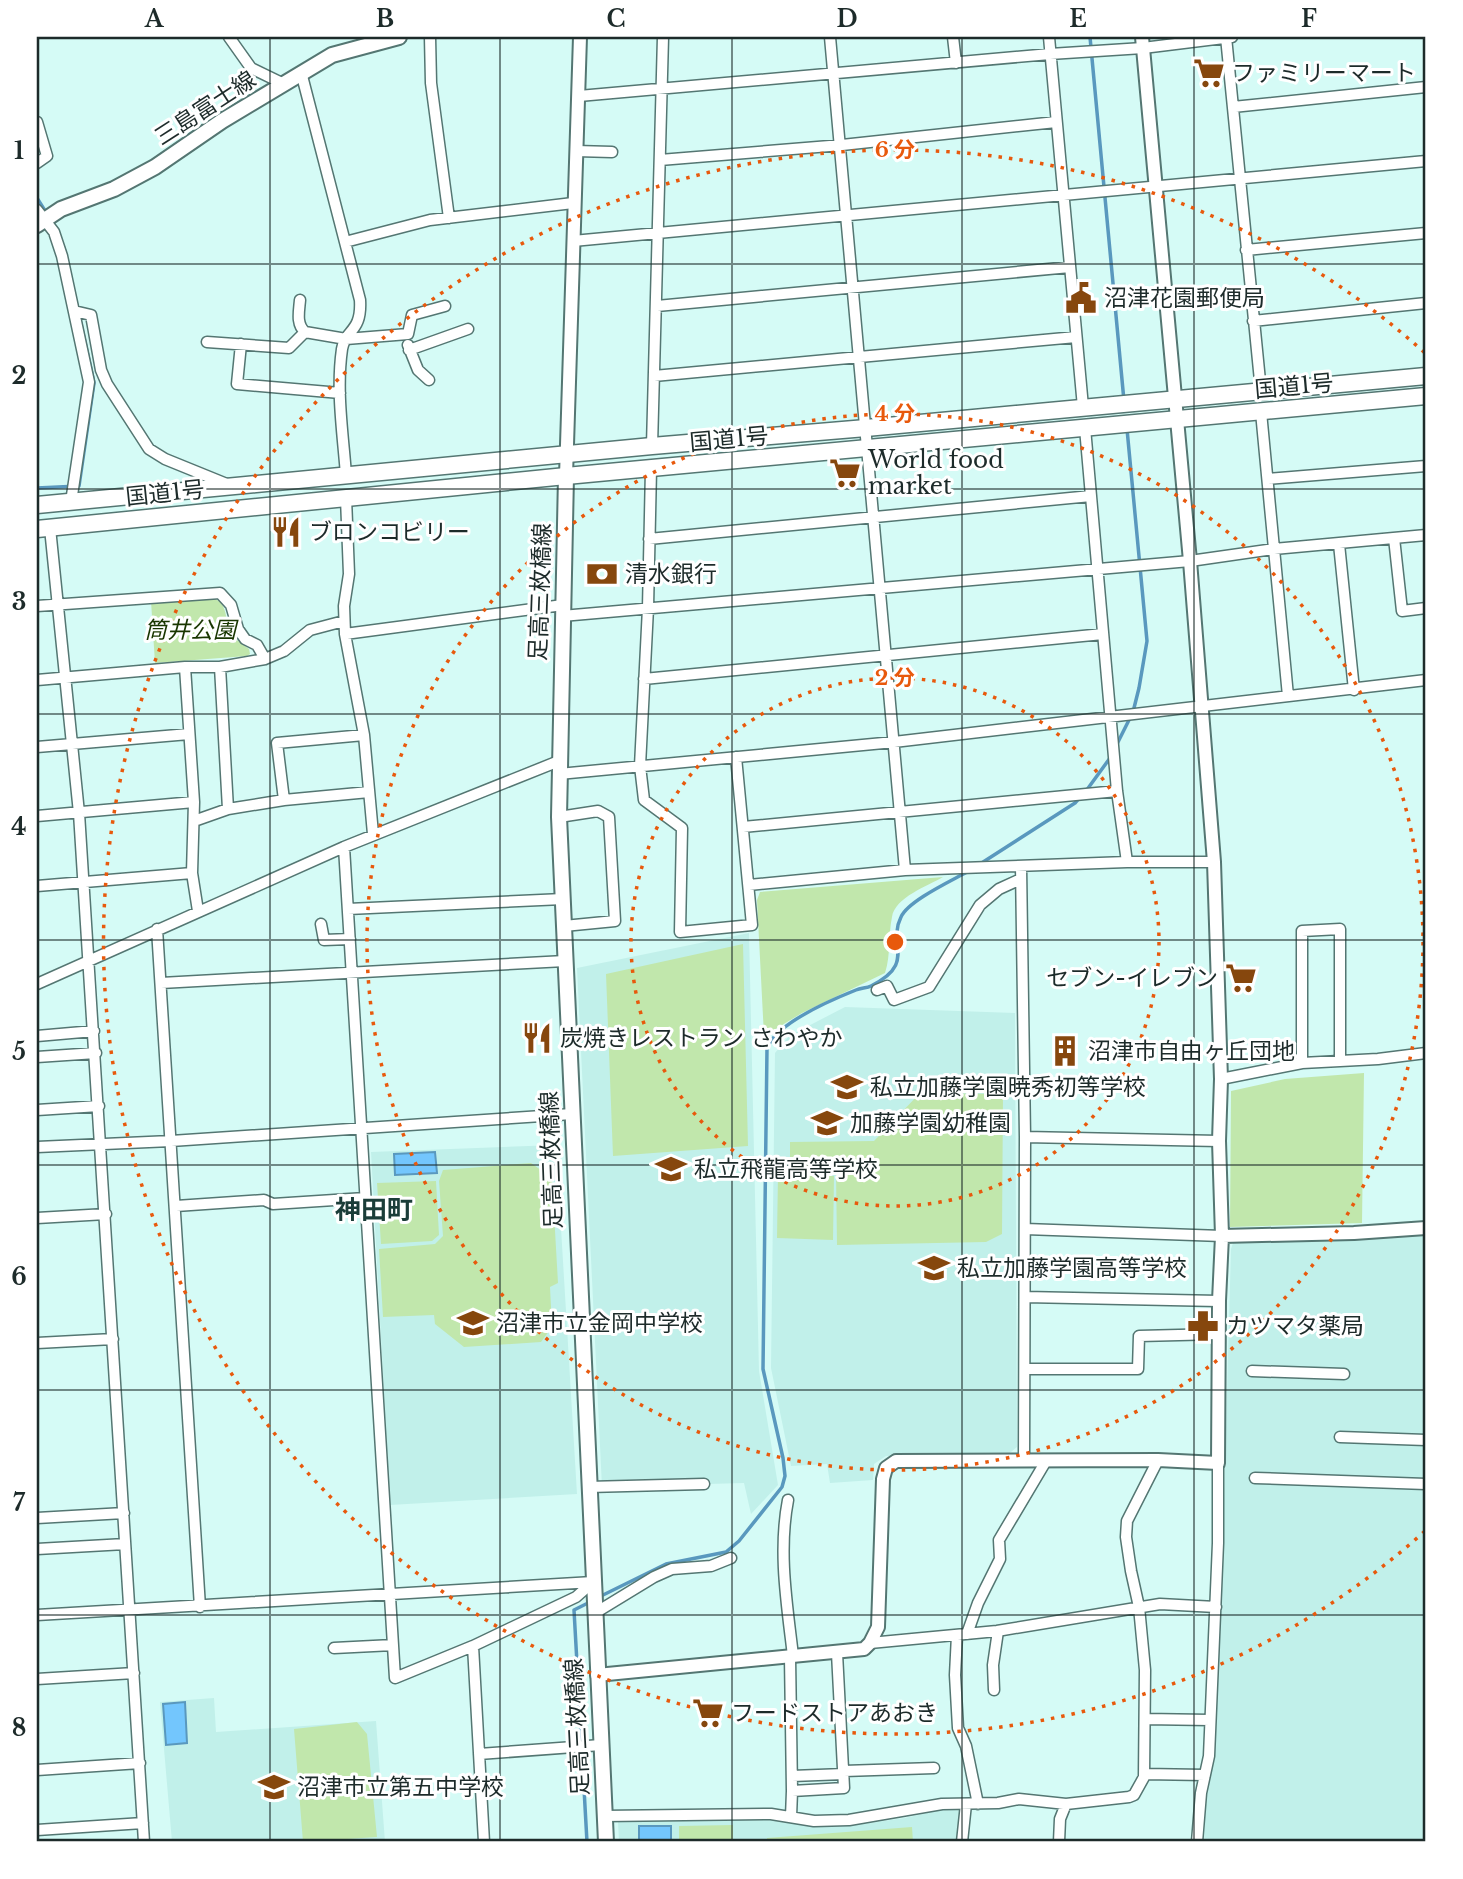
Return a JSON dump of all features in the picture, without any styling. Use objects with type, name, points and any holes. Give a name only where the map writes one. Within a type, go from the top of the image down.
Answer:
[{"type":"highway","name":"国道1号","points":[[37,505],[1426,376]]},
{"type":"highway","name":"国道1号","points":[[43,528],[1426,396]]},
{"type":"main road","name":"三島富士線","points":[[39,218],[114,189],[155,167],[301,72],[348,49],[399,37]]},
{"type":"main road","name":"足高三枚橋線","points":[[566,476],[559,817],[594,1587],[597,1675],[595,1746],[606,1842]]},
{"type":"street","points":[[229,37],[251,68],[284,84]]},
{"type":"street","points":[[430,37],[431,83],[449,218]]},
{"type":"street","points":[[566,476],[580,37]]},
{"type":"street","points":[[652,446],[663,37]]},
{"type":"street","points":[[830,37],[842,145],[905,870]]},
{"type":"street","points":[[953,37],[956,63]]},
{"type":"street","points":[[1049,37],[1083,407]]},
{"type":"street","points":[[1226,37],[1261,391]]},
{"type":"street","points":[[579,96],[1050,54],[1142,42],[1232,37]]},
{"type":"street","points":[[1142,42],[1178,419],[1214,862],[1221,1079],[1219,1141],[1222,1236],[1216,1607],[1209,1756],[1200,1793],[1197,1842]]},
{"type":"street","points":[[301,72],[360,300],[359,323],[342,345],[340,393],[346,475]]},
{"type":"street","points":[[1233,107],[1426,87]]},
{"type":"street","points":[[37,122],[47,156],[37,163]]},
{"type":"street","points":[[660,160],[842,145],[1056,122]]},
{"type":"street","points":[[576,151],[612,152]]},
{"type":"street","points":[[573,241],[1426,161]]},
{"type":"street","points":[[345,242],[402,226],[529,206],[573,203]]},
{"type":"street","points":[[39,218],[54,232],[62,256],[89,391],[71,502]]},
{"type":"street","points":[[1246,250],[1426,233]]},
{"type":"street","points":[[657,306],[1070,267]]},
{"type":"street","points":[[300,300],[299,325],[306,332],[346,339],[408,334]]},
{"type":"street","points":[[1253,321],[1426,303]]},
{"type":"street","points":[[429,380],[418,370],[409,350],[408,334],[412,315],[445,306]]},
{"type":"street","points":[[74,312],[91,315],[101,370],[107,384],[149,449],[159,456],[234,487]]},
{"type":"street","points":[[409,350],[468,329]]},
{"type":"street","points":[[207,342],[291,347],[306,332]]},
{"type":"street","points":[[654,376],[1076,337]]},
{"type":"street","points":[[241,344],[237,384],[340,393]]},
{"type":"street","points":[[1261,412],[1288,696]]},
{"type":"street","points":[[1084,428],[1117,791],[1127,862]]},
{"type":"street","points":[[1268,479],[1426,466]]},
{"type":"street","points":[[651,469],[648,607],[640,766],[644,800],[682,828],[680,932],[752,925],[736,757]]},
{"type":"street","points":[[649,539],[1091,496]]},
{"type":"street","points":[[345,498],[349,574],[345,634],[364,736],[373,834]]},
{"type":"street","points":[[43,528],[60,604],[79,813],[144,1842]]},
{"type":"street","points":[[345,634],[562,610],[648,607],[1190,561],[1274,549],[1426,535]]},
{"type":"street","points":[[1394,538],[1402,611],[1426,608]]},
{"type":"street","points":[[1339,544],[1354,690]]},
{"type":"street","points":[[37,606],[220,593],[232,605],[237,629],[245,639],[257,645],[265,659]]},
{"type":"street","points":[[37,680],[186,667],[219,667],[265,659],[284,651],[310,630],[344,621]]},
{"type":"street","points":[[644,678],[886,657],[1103,634]]},
{"type":"street","points":[[186,667],[194,802],[192,873],[198,911]]},
{"type":"street","points":[[219,667],[228,809]]},
{"type":"street","points":[[37,984],[373,834],[559,767],[640,766],[894,742],[1426,680]]},
{"type":"street","points":[[37,747],[189,734]]},
{"type":"street","points":[[284,800],[277,743],[364,736]]},
{"type":"street","points":[[743,827],[1117,791]]},
{"type":"street","points":[[194,821],[228,809],[284,800],[369,792]]},
{"type":"street","points":[[37,816],[194,802]]},
{"type":"street","points":[[559,817],[598,811],[610,817],[615,921],[564,926]]},
{"type":"street","points":[[344,847],[396,1678],[473,1646],[594,1587]]},
{"type":"street","points":[[749,885],[905,870],[1127,862],[1214,862]]},
{"type":"street","points":[[1021,866],[1025,1137],[1024,1461]]},
{"type":"street","points":[[37,886],[192,873]]},
{"type":"street","points":[[877,990],[887,986],[894,1000],[929,987],[981,905],[999,890],[1021,879]]},
{"type":"street","points":[[348,909],[563,899]]},
{"type":"street","points":[[321,923],[324,940],[349,939]]},
{"type":"street","points":[[157,929],[200,1607]]},
{"type":"street","points":[[1302,1063],[1301,931],[1340,929],[1340,1061]]},
{"type":"street","points":[[161,983],[565,961]]},
{"type":"street","points":[[37,1036],[94,1031]]},
{"type":"street","points":[[37,1056],[96,1053]]},
{"type":"street","points":[[1221,1079],[1302,1063],[1426,1053]]},
{"type":"street","points":[[37,1110],[99,1106]]},
{"type":"street","points":[[37,1147],[171,1141],[572,1114]]},
{"type":"street","points":[[1025,1137],[1219,1141]]},
{"type":"street","points":[[176,1206],[264,1200],[273,1204],[365,1198]]},
{"type":"street","points":[[37,1218],[106,1214]]},
{"type":"street","points":[[1025,1229],[1222,1236],[1354,1233],[1426,1228]]},
{"type":"street","points":[[1025,1297],[1219,1301]]},
{"type":"street","points":[[1025,1369],[1138,1368],[1139,1336],[1219,1334]]},
{"type":"street","points":[[37,1343],[113,1339]]},
{"type":"street","points":[[1252,1371],[1344,1374]]},
{"type":"street","points":[[1340,1437],[1426,1440]]},
{"type":"street","points":[[597,1675],[864,1649],[878,1627],[883,1479],[886,1468],[896,1461],[1158,1460],[1218,1464]]},
{"type":"street","points":[[604,1816],[771,1814],[814,1821],[849,1820],[942,1804],[978,1804],[1019,1799],[1066,1804],[1134,1795],[1144,1774],[1145,1670],[1139,1607],[1126,1537],[1128,1521],[1158,1460]]},
{"type":"street","points":[[978,1804],[966,1746],[958,1728],[955,1675],[962,1634],[1000,1559],[999,1540],[1046,1461]]},
{"type":"street","points":[[1255,1478],[1426,1484]]},
{"type":"street","points":[[588,1487],[704,1484]]},
{"type":"street","points":[[788,1500],[783,1527],[791,1656],[791,1817]]},
{"type":"street","points":[[37,1518],[124,1513]]},
{"type":"street","points":[[37,1549],[125,1544]]},
{"type":"street","points":[[594,1613],[672,1569],[711,1566],[731,1558]]},
{"type":"street","points":[[37,1615],[200,1607],[389,1593],[594,1587]]},
{"type":"street","points":[[870,1643],[998,1631],[1160,1604],[1216,1607]]},
{"type":"street","points":[[994,1690],[993,1665],[998,1631]]},
{"type":"street","points":[[334,1648],[393,1644]]},
{"type":"street","points":[[473,1646],[484,1842]]},
{"type":"street","points":[[792,1791],[844,1788],[837,1653]]},
{"type":"street","points":[[37,1679],[134,1673]]},
{"type":"street","points":[[1145,1719],[1210,1720]]},
{"type":"street","points":[[479,1754],[595,1746]]},
{"type":"street","points":[[37,1770],[139,1763]]},
{"type":"street","points":[[792,1776],[934,1768]]},
{"type":"street","points":[[1144,1774],[1205,1775]]},
{"type":"street","points":[[962,1842],[966,1804]]},
{"type":"street","points":[[1059,1842],[1060,1819],[1066,1804]]},
{"type":"street","points":[[37,1830],[143,1824]]},
{"type":"shaded area","name":"私立飛龍高等学校","points":[[749,933],[759,1371],[778,1485],[751,1514],[744,1483],[602,1487],[577,968]]},
{"type":"shaded area","points":[[845,1007],[1015,1013],[1017,1447],[1006,1456],[886,1456],[874,1464],[873,1480],[830,1483],[827,1464],[791,1466],[771,1368],[775,1053],[789,1036]]},
{"type":"shaded area","name":"沼津市立金岡中学校","points":[[556,1145],[577,1494],[390,1505],[371,1152]]},
{"type":"shaded area","points":[[1426,1234],[1426,1842],[1204,1842],[1206,1792],[1214,1758],[1231,1249],[1235,1237]]},
{"type":"shaded area","name":"沼津市立第五中学校","points":[[214,1698],[216,1732],[376,1721],[385,1842],[172,1842],[160,1702]]},
{"type":"shaded area","points":[[941,1810],[961,1810],[958,1842],[619,1842],[618,1821],[770,1819],[814,1827],[849,1826]]},
{"type":"green space","name":"筒井公園","points":[[208,597],[223,606],[229,634],[249,649],[250,654],[155,663],[151,601]]},
{"type":"green space","points":[[943,877],[906,898],[894,910],[885,973],[802,1013],[764,1036],[757,900],[760,892]]},
{"type":"green space","points":[[743,944],[748,1146],[613,1156],[606,974]]},
{"type":"green space","points":[[1364,1073],[1362,1223],[1230,1227],[1231,1091],[1285,1079]]},
{"type":"green space","points":[[920,1093],[1003,1094],[1002,1234],[986,1242],[837,1245],[836,1171],[790,1170],[790,1142],[874,1141]]},
{"type":"green space","points":[[531,1163],[552,1178],[558,1283],[550,1287],[552,1327],[541,1342],[464,1347],[435,1324],[434,1315],[383,1317],[379,1249],[435,1244],[443,1236],[439,1181],[443,1170]]},
{"type":"green space","points":[[778,1174],[834,1176],[833,1240],[777,1238]]},
{"type":"green space","points":[[436,1181],[439,1235],[432,1241],[381,1244],[377,1183]]},
{"type":"green space","points":[[357,1722],[367,1734],[377,1837],[303,1842],[294,1729]]},
{"type":"green space","points":[[733,1825],[733,1842],[679,1842],[679,1826]]},
{"type":"green space","points":[[912,1827],[913,1842],[767,1842],[767,1838]]},
{"type":"water","points":[[435,1152],[437,1173],[395,1175],[394,1154]]},
{"type":"water","points":[[185,1702],[187,1743],[166,1745],[163,1704]]},
{"type":"water","points":[[639,1826],[671,1826],[671,1842],[639,1842]]},
{"type":"waterway","points":[[1090,37],[1124,401]]},
{"type":"waterway","points":[[37,198],[47,214]]},
{"type":"waterway","points":[[37,488],[79,486],[94,383],[64,248]]},
{"type":"waterway","points":[[1117,744],[1133,712],[1147,641],[1127,429]]},
{"type":"waterway","points":[[1086,791],[1110,758]]},
{"type":"waterway","points":[[980,864],[1075,803],[1081,796]]},
{"type":"waterway","points":[[599,1597],[666,1564],[726,1552],[739,1541],[782,1487],[785,1476],[783,1458],[763,1369],[767,1048],[782,1030],[806,1013],[885,978],[897,961],[898,927],[905,911],[931,892],[967,872]]},
{"type":"waterway","points":[[587,1842],[574,1610],[592,1601]]},
{"type":"place","name":"ファミリーマート","points":[[1209,73]]},
{"type":"place","name":"沼津花園郵便局","points":[[1081,298]]},
{"type":"place","name":"World food market","points":[[845,473]]},
{"type":"place","name":"ブロンコビリー","points":[[286,532]]},
{"type":"place","name":"清水銀行","points":[[602,574]]},
{"type":"place","name":"セブン-イレブン","points":[[1241,978]]},
{"type":"place","name":"炭焼きレストラン さわやか","points":[[537,1038]]},
{"type":"place","name":"沼津市自由ヶ丘団地","points":[[1065,1051]]},
{"type":"place","name":"私立加藤学園暁秀初等学校","points":[[847,1087]]},
{"type":"place","name":"加藤学園幼稚園","points":[[827,1123]]},
{"type":"place","name":"私立飛龍高等学校","points":[[671,1169]]},
{"type":"place","name":"私立加藤学園高等学校","points":[[934,1268]]},
{"type":"place","name":"沼津市立金岡中学校","points":[[473,1323]]},
{"type":"place","name":"カツマタ薬局","points":[[1203,1326]]},
{"type":"place","name":"フードストアあおき","points":[[708,1713]]},
{"type":"place","name":"沼津市立第五中学校","points":[[274,1787]]},
{"type":"district","name":"神田町","points":[[374,1210]]}]
